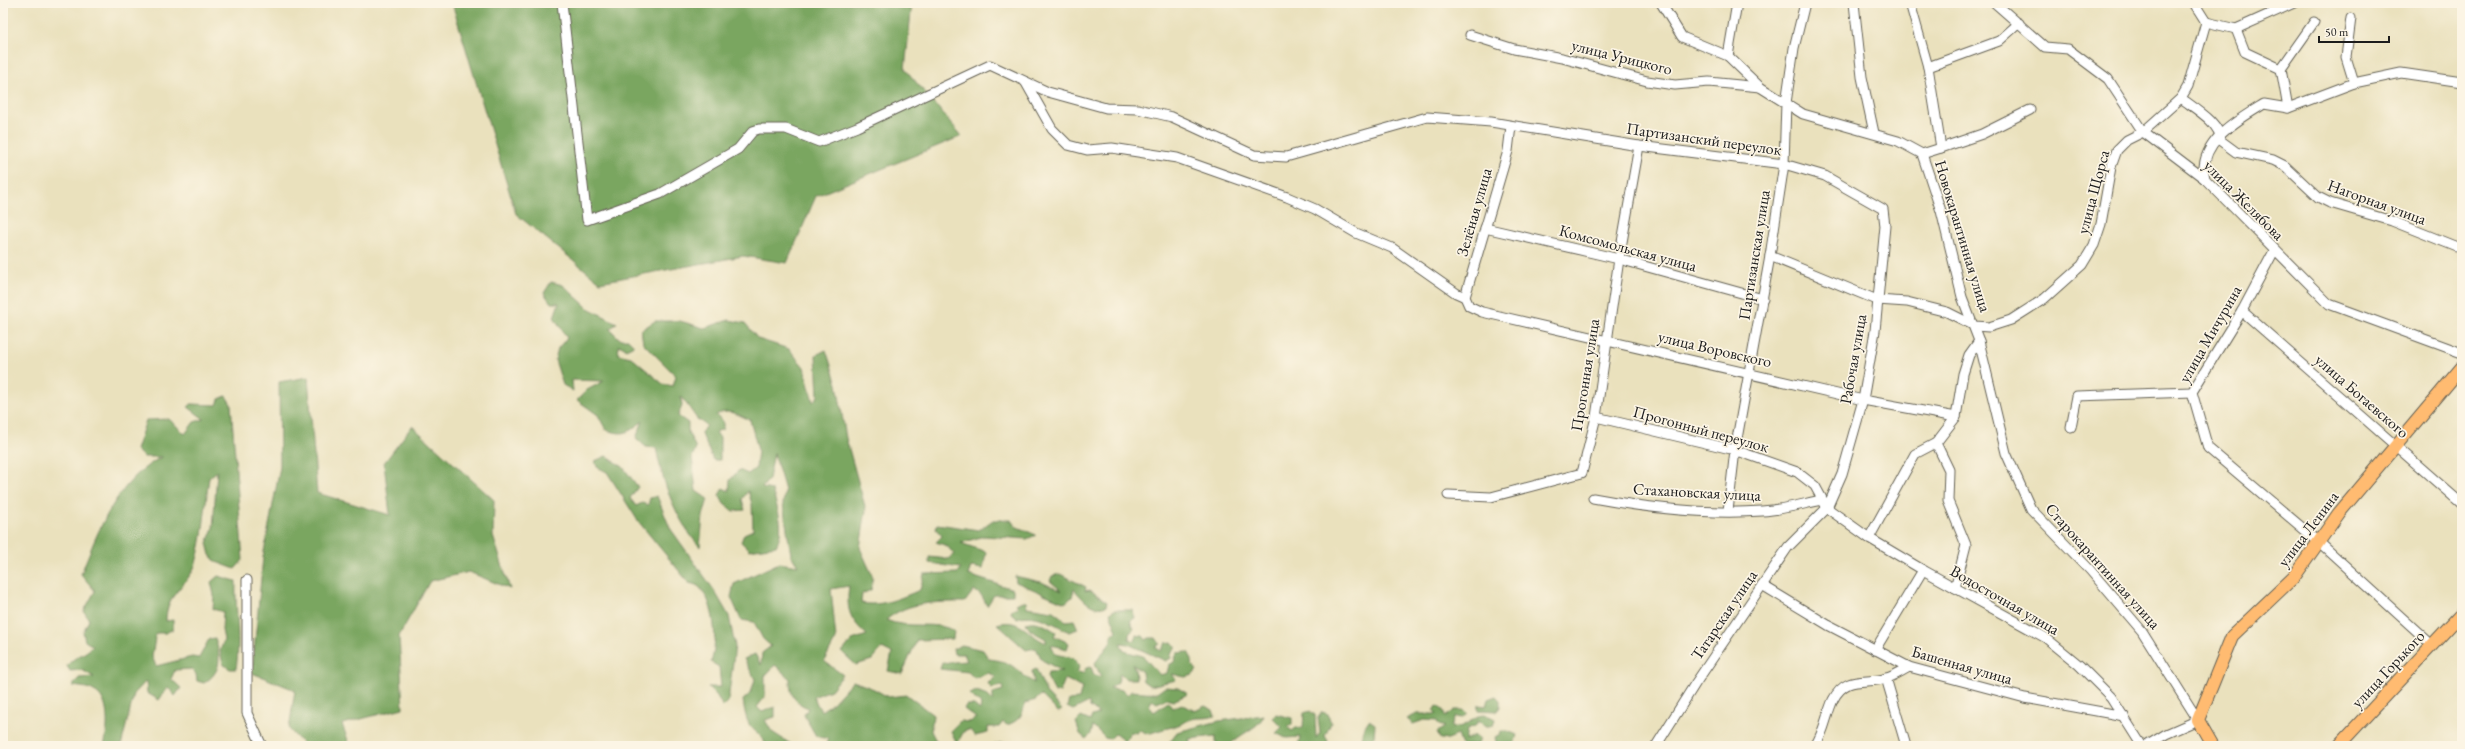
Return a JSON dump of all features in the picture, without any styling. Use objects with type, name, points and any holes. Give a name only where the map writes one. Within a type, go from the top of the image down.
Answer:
[{"type":"main road","name":"улица Ленина","points":[[2198,720],[2232,636],[2294,577],[2339,513],[2395,444],[2462,367]]},
{"type":"main road","name":"улица Горького","points":[[2338,746],[2462,614]]},
{"type":"main road","name":"Старокарантинная улица","points":[[2198,720],[2213,746]]},
{"type":"street","name":"Партизанский переулок","points":[[562,3],[588,220],[660,194],[738,149],[753,132],[759,128],[786,129],[819,142],[857,127],[990,66],[1048,92],[1106,108],[1138,109],[1172,117],[1254,155],[1286,157],[1427,117],[1490,122],[1640,146],[1784,164],[1826,176],[1883,209]]},
{"type":"street","points":[[1662,3],[1682,37],[1728,56],[1760,87]]},
{"type":"street","points":[[1728,56],[1738,3]]},
{"type":"street","name":"Партизанская улица","points":[[1728,511],[1734,450],[1763,299],[1784,164],[1786,103],[1794,48],[1805,3]]},
{"type":"street","points":[[1854,3],[1862,77],[1874,133]]},
{"type":"street","name":"Новокарантинная улица","points":[[1910,3],[1928,67],[1941,148],[1922,154],[1941,211],[1962,297],[1975,326],[2006,453],[2031,509]]},
{"type":"street","name":"улица Желябова","points":[[1995,3],[2045,47],[2068,49],[2108,79],[2143,132],[2204,179],[2328,304],[2462,353]]},
{"type":"street","points":[[2194,3],[2206,22],[2236,29],[2294,3]]},
{"type":"street","points":[[2351,18],[2346,57],[2354,83]]},
{"type":"street","points":[[2181,98],[2188,86],[2206,22]]},
{"type":"street","points":[[2288,108],[2281,69],[2314,22]]},
{"type":"street","points":[[1928,67],[1999,41],[2019,23]]},
{"type":"street","points":[[2236,29],[2245,52],[2281,69]]},
{"type":"street","name":"улица Урицкого","points":[[1470,35],[1514,49],[1562,58],[1647,81],[1675,85],[1709,82],[1760,87],[1811,116],[1898,141],[1922,154]]},
{"type":"street","points":[[2204,179],[2202,166],[2205,157],[2220,134],[2232,124],[2264,104],[2288,108],[2354,83],[2401,73],[2462,82]]},
{"type":"street","points":[[1026,83],[1052,129],[1068,145],[1087,150],[1112,148],[1177,158],[1287,197],[1315,209],[1356,233],[1392,248],[1456,293],[1465,297]]},
{"type":"street","name":"улица Щорса","points":[[1975,326],[1989,327],[2011,320],[2044,299],[2082,265],[2094,245],[2101,224],[2111,167],[2117,150],[2127,140],[2143,132],[2181,98]]},
{"type":"street","name":"Нагорная улица","points":[[2181,98],[2216,126],[2220,134],[2221,141],[2236,152],[2273,160],[2285,166],[2318,197],[2330,203],[2392,221],[2462,249]]},
{"type":"street","points":[[1941,148],[1982,134],[2030,110]]},
{"type":"street","name":"Зелёная улица","points":[[1465,297],[1508,151],[1511,126]]},
{"type":"street","name":"Прогонная улица","points":[[1448,495],[1491,498],[1582,473],[1596,417],[1618,259],[1640,146]]},
{"type":"street","name":"Рабочая улица","points":[[1824,504],[1842,474],[1862,400],[1875,330],[1885,226],[1883,209]]},
{"type":"street","name":"Комсомольская улица","points":[[1485,228],[1618,259],[1763,299]]},
{"type":"street","name":"улица Мичурина","points":[[2274,251],[2242,311],[2192,392],[2208,448],[2319,542],[2432,645]]},
{"type":"street","points":[[1770,256],[1877,300],[1907,302],[1947,312],[1975,326]]},
{"type":"street","name":"улица Воровского","points":[[1465,297],[1469,306],[1482,312],[1749,372],[1862,400],[1956,417]]},
{"type":"street","name":"улица Богаевского","points":[[2242,311],[2462,504]]},
{"type":"street","points":[[1869,538],[1915,454],[1936,443],[1956,417],[1963,374],[1969,355],[1979,341]]},
{"type":"street","points":[[2071,427],[2078,396],[2192,392]]},
{"type":"street","name":"Прогонный переулок","points":[[1596,417],[1734,450],[1796,472],[1814,486],[1824,504]]},
{"type":"street","points":[[1936,443],[1949,470],[1948,501],[1966,545],[1955,588]]},
{"type":"street","name":"Стахановская улица","points":[[1593,498],[1639,506],[1728,511],[1762,511],[1824,504]]},
{"type":"street","name":"Водосточная улица","points":[[1824,504],[1869,538],[1923,570],[2046,638],[2084,670],[2111,697],[2142,746]]},
{"type":"street","name":"Татарская улица","points":[[1656,746],[1695,684],[1788,547],[1824,504]]},
{"type":"street","name":"Старокарантинная улица","points":[[2031,509],[2090,570],[2142,631],[2198,720]]},
{"type":"street","points":[[1875,650],[1923,570]]},
{"type":"street","points":[[246,580],[247,713],[262,746]]},
{"type":"street","name":"Башенная улица","points":[[1762,585],[1828,625],[1909,667],[2026,698],[2124,716]]},
{"type":"street","points":[[1815,746],[1827,722],[1834,698],[1843,686],[1860,680],[1886,678],[1909,667]]},
{"type":"street","points":[[1886,678],[1906,746]]},
{"type":"street","points":[[2146,746],[2166,734],[2198,720]]},
{"type":"green space","points":[[452,3],[912,3],[905,69],[962,136],[816,196],[787,263],[743,256],[600,282],[516,214]]},
{"type":"green space","points":[[551,282],[563,285],[588,308],[617,323],[610,329],[620,339],[628,339],[634,345],[626,349],[619,345],[618,354],[631,357],[663,384],[673,386],[676,376],[643,343],[641,330],[655,321],[680,321],[704,328],[729,320],[745,323],[758,339],[789,349],[804,367],[813,402],[818,396],[816,355],[826,350],[837,384],[846,438],[866,510],[860,548],[873,577],[871,590],[862,594],[861,603],[884,603],[920,590],[924,574],[958,573],[961,568],[929,563],[929,557],[948,559],[954,554],[947,546],[936,542],[942,536],[936,529],[937,524],[979,530],[993,520],[1011,520],[1015,526],[1036,535],[1027,539],[984,536],[961,543],[986,552],[983,569],[971,567],[968,575],[1013,589],[1013,595],[994,595],[987,606],[982,596],[974,590],[965,602],[944,602],[913,606],[904,609],[886,620],[895,623],[939,626],[954,631],[953,639],[917,640],[902,674],[888,671],[892,653],[882,648],[872,660],[856,665],[842,652],[852,640],[867,635],[856,624],[850,613],[848,601],[849,586],[831,589],[836,639],[824,661],[843,675],[831,690],[813,697],[821,711],[833,703],[853,681],[874,689],[888,697],[907,695],[933,715],[931,731],[938,745],[825,746],[828,739],[816,736],[804,715],[808,708],[796,700],[792,694],[790,679],[775,665],[765,676],[765,697],[757,707],[762,712],[775,707],[775,717],[765,720],[772,732],[794,746],[766,746],[761,736],[749,724],[746,714],[743,700],[751,693],[755,679],[744,659],[755,654],[761,665],[762,653],[771,646],[763,639],[754,622],[741,620],[731,597],[734,584],[779,563],[798,566],[791,555],[783,504],[785,491],[774,453],[769,479],[762,488],[772,490],[780,518],[779,539],[776,546],[749,550],[741,542],[744,534],[753,530],[752,504],[748,491],[742,499],[745,510],[733,511],[724,504],[719,495],[723,488],[729,491],[730,480],[739,470],[748,474],[756,468],[758,450],[750,420],[729,412],[716,415],[723,421],[723,429],[716,432],[720,438],[720,460],[713,460],[701,432],[707,426],[697,419],[681,396],[682,406],[678,416],[688,423],[688,432],[696,448],[692,457],[696,491],[708,499],[703,516],[700,547],[677,513],[662,475],[656,448],[646,447],[636,438],[643,421],[630,431],[622,433],[606,430],[598,415],[577,400],[587,390],[604,381],[572,380],[573,391],[563,385],[555,360],[558,348],[567,338],[554,317],[559,303],[551,303],[544,293]]},
{"type":"green space","points":[[308,377],[317,493],[390,515],[384,463],[412,426],[494,500],[493,536],[510,589],[469,572],[430,581],[399,636],[403,708],[342,724],[350,746],[305,746],[289,729],[295,690],[252,673],[263,557],[280,467],[279,382]]},
{"type":"green space","points":[[226,396],[231,404],[243,560],[235,569],[216,562],[210,555],[207,543],[213,528],[217,471],[209,478],[203,532],[196,563],[188,578],[173,596],[167,611],[166,621],[173,620],[173,629],[166,633],[156,633],[152,656],[156,666],[192,657],[199,658],[209,639],[215,638],[219,658],[217,669],[210,679],[204,683],[197,681],[196,674],[192,669],[175,670],[171,679],[181,688],[175,696],[168,687],[159,700],[147,693],[146,681],[134,694],[121,746],[104,746],[107,732],[107,716],[103,701],[99,695],[92,690],[72,686],[79,678],[94,677],[82,670],[70,671],[67,666],[70,662],[93,646],[85,641],[83,632],[89,620],[84,611],[95,591],[81,574],[102,523],[111,507],[133,478],[162,457],[144,457],[136,450],[146,420],[169,419],[185,434],[194,422],[204,419],[188,407],[191,404],[217,405],[219,399]]},
{"type":"green space","points":[[606,456],[623,467],[638,487],[630,498],[636,506],[642,503],[648,505],[650,498],[657,496],[670,528],[714,590],[729,616],[735,646],[728,702],[723,707],[717,696],[708,687],[721,687],[719,667],[711,662],[715,634],[712,613],[705,594],[699,587],[689,583],[638,521],[607,472],[597,467],[595,461]]},
{"type":"green space","points":[[1060,574],[1086,587],[1085,591],[1090,590],[1107,602],[1106,606],[1092,606],[1074,589],[1072,597],[1065,603],[1016,582],[1015,576],[1041,582],[1062,591],[1050,581],[1052,576]]},
{"type":"green space","points":[[218,576],[236,581],[238,647],[236,669],[230,669],[223,664],[220,651],[224,640],[222,630],[223,612],[213,609],[214,595],[211,582]]},
{"type":"green space","points":[[1022,601],[1026,602],[1027,607],[1053,611],[1066,621],[1074,620],[1078,629],[1069,632],[1037,617],[1030,616],[1017,618],[1011,613],[1012,609],[1018,607],[1016,604]]},
{"type":"green space","points":[[1114,610],[1132,610],[1135,618],[1130,621],[1134,629],[1129,634],[1129,639],[1135,641],[1136,635],[1143,636],[1146,640],[1149,638],[1156,638],[1160,644],[1155,647],[1161,651],[1166,643],[1172,642],[1176,647],[1171,653],[1171,658],[1166,661],[1128,644],[1120,643],[1124,651],[1143,656],[1160,675],[1167,673],[1169,665],[1174,662],[1177,653],[1188,652],[1192,659],[1191,664],[1197,670],[1193,675],[1185,677],[1172,674],[1176,680],[1150,686],[1143,681],[1142,672],[1132,664],[1135,669],[1136,679],[1126,679],[1120,673],[1118,682],[1110,688],[1123,690],[1128,695],[1131,691],[1157,693],[1165,687],[1178,688],[1188,694],[1173,701],[1166,699],[1157,703],[1152,700],[1149,706],[1154,712],[1168,702],[1172,708],[1182,704],[1195,711],[1205,706],[1213,710],[1215,716],[1208,718],[1197,718],[1148,734],[1140,730],[1137,733],[1130,732],[1129,737],[1124,741],[1115,734],[1110,739],[1105,738],[1093,726],[1091,734],[1086,739],[1080,734],[1076,722],[1081,717],[1090,721],[1092,716],[1099,714],[1090,707],[1089,702],[1073,710],[1067,707],[1069,700],[1079,699],[1082,687],[1065,679],[1060,692],[1055,692],[1047,677],[1048,672],[1062,671],[1042,660],[1036,648],[1026,650],[997,624],[1005,622],[1018,625],[1046,643],[1046,639],[1030,630],[1026,623],[1034,622],[1045,625],[1056,632],[1054,636],[1069,643],[1067,649],[1051,645],[1055,654],[1073,658],[1080,666],[1077,672],[1083,673],[1086,668],[1091,667],[1094,675],[1101,677],[1095,663],[1111,642],[1111,635],[1117,631],[1110,613]]},
{"type":"green space","points":[[962,645],[983,650],[989,659],[1010,664],[1034,683],[1032,671],[1036,669],[1047,694],[1062,710],[1058,712],[1041,695],[1036,700],[1025,703],[1022,714],[1015,722],[1007,725],[1003,722],[999,727],[988,727],[988,733],[975,736],[970,730],[964,731],[957,744],[951,731],[960,721],[970,722],[976,718],[964,709],[966,705],[974,705],[980,710],[981,704],[969,694],[977,691],[987,695],[993,701],[993,693],[1003,690],[1002,686],[991,688],[988,683],[996,677],[989,673],[974,678],[968,672],[940,669],[942,663],[967,661],[964,654],[954,654],[953,649]]},
{"type":"green space","points":[[1496,696],[1500,700],[1500,707],[1497,711],[1478,710],[1478,705],[1486,706],[1488,699]]},
{"type":"green space","points":[[1437,706],[1443,710],[1445,717],[1455,710],[1463,710],[1468,714],[1463,718],[1455,717],[1451,727],[1464,725],[1482,715],[1495,719],[1493,726],[1486,726],[1478,721],[1475,726],[1467,729],[1465,740],[1475,735],[1480,739],[1478,744],[1462,746],[1458,735],[1448,739],[1440,739],[1437,732],[1445,727],[1439,725],[1437,721],[1424,720],[1413,724],[1407,719],[1417,714],[1437,714],[1434,711]]},
{"type":"green space","points":[[1310,711],[1315,715],[1316,738],[1320,733],[1318,718],[1322,712],[1328,714],[1331,723],[1325,736],[1328,741],[1326,746],[1298,746],[1300,737],[1286,738],[1276,733],[1282,727],[1273,718],[1276,714],[1292,718],[1292,724],[1288,727],[1292,731],[1296,728],[1303,728],[1304,713]]},
{"type":"green space","points":[[1264,715],[1253,728],[1229,746],[1216,746],[1216,736],[1189,739],[1191,746],[1166,746],[1177,732],[1219,721]]},
{"type":"green space","points":[[1369,720],[1375,724],[1374,737],[1369,746],[1358,746],[1365,726]]},
{"type":"green space","points":[[1501,731],[1508,731],[1517,735],[1514,742],[1516,746],[1497,746],[1495,737],[1500,735]]},
{"type":"green space","points":[[1056,742],[1059,746],[989,746],[1000,743]]}]
